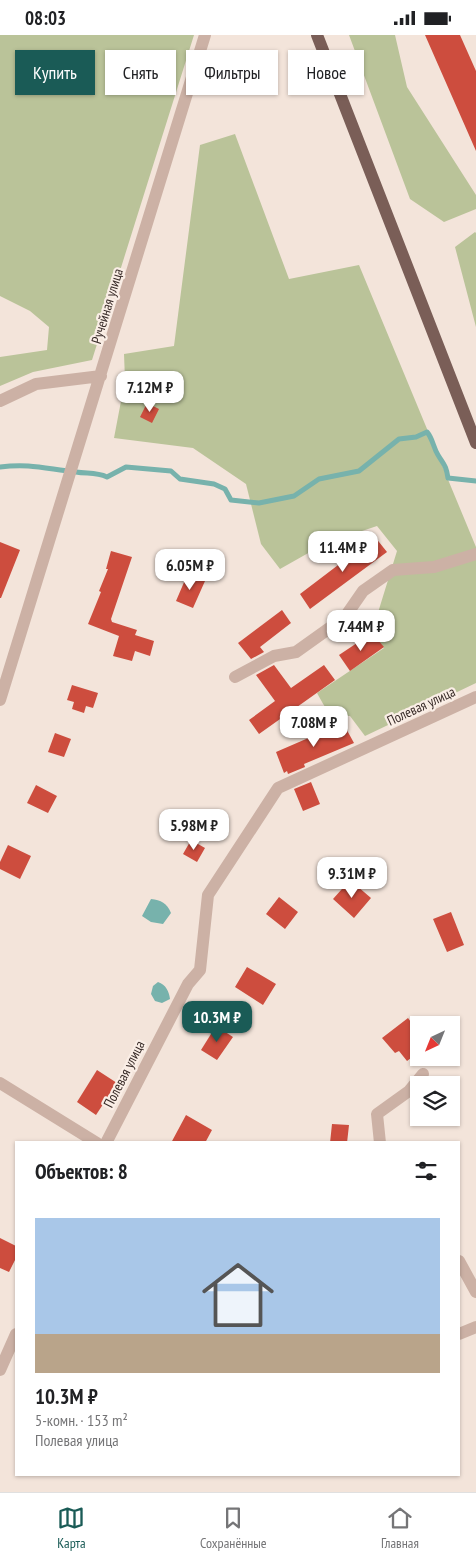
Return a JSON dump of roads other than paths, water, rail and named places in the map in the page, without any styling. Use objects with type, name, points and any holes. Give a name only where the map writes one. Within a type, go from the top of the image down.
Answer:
[{"type":"main road","points":[[317,35],[476,443]]},
{"type":"street","name":"Ручейная улица","points":[[0,700],[205,35]]},
{"type":"street","points":[[0,401],[36,384],[101,376]]},
{"type":"street","points":[[235,677],[274,656],[296,652],[345,617],[363,591],[393,570],[434,567],[476,554]]},
{"type":"street","name":"Полевая улица","points":[[107,1141],[188,984],[200,970],[208,895],[278,789],[476,697]]},
{"type":"street","points":[[380,1141],[377,1114],[409,1091],[423,1074]]},
{"type":"street","points":[[0,1083],[94,1141]]},
{"type":"street","points":[[460,1263],[476,1292]]},
{"type":"street","points":[[460,1334],[476,1327]]},
{"type":"street","points":[[0,1370],[15,1337]]},
{"type":"water","points":[[151,899],[163,903],[171,913],[163,924],[151,922],[142,916]]},
{"type":"water","points":[[158,982],[165,987],[170,996],[170,999],[162,1003],[155,1001],[151,994],[153,986]]},
{"type":"waterway","points":[[0,467],[30,466],[107,477],[126,467],[171,471],[180,479],[214,484],[225,489],[231,500],[259,503],[294,496],[319,479],[359,471],[399,439],[416,437],[427,432],[446,468],[448,478],[476,481]]}]
